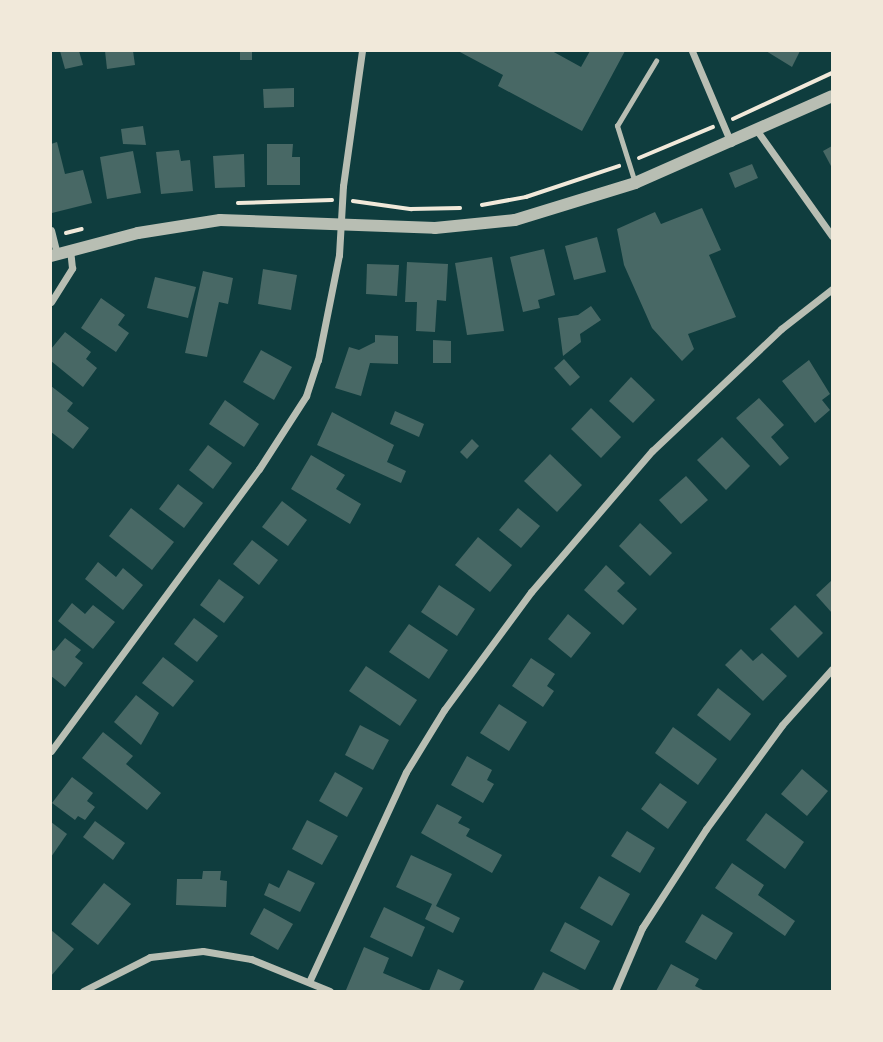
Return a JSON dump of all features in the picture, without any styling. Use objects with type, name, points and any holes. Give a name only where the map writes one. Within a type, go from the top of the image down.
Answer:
[{"type":"street","points":[[51,751],[259,469],[306,396],[321,345],[341,222],[362,51]]},
{"type":"street","points":[[692,51],[732,144]]},
{"type":"street","points":[[60,253],[160,228],[220,220],[341,222],[414,228],[474,226],[546,214],[635,183],[732,144],[832,96]]},
{"type":"street","points":[[758,132],[832,236]]},
{"type":"street","points":[[51,230],[60,253],[72,268],[51,302]]},
{"type":"street","points":[[309,982],[406,772],[444,710],[531,592],[652,451],[781,329],[832,289]]},
{"type":"street","points":[[615,991],[642,928],[706,829],[782,725],[832,669]]},
{"type":"street","points":[[83,991],[150,957],[203,951],[251,959],[330,991]]},
{"type":"lane","points":[[635,183],[617,127],[656,61]]},
{"type":"lane","points":[[305,991],[309,982]]},
{"type":"path","points":[[243,203],[342,200],[411,209],[472,207],[526,197],[627,164],[832,72]]},
{"type":"building","points":[[60,51],[79,51],[83,65],[65,69]]},
{"type":"building","points":[[105,51],[133,51],[135,65],[107,69]]},
{"type":"building","points":[[240,51],[252,51],[252,60],[240,60]]},
{"type":"building","points":[[458,51],[552,51],[581,67],[590,51],[625,51],[582,131],[498,86],[503,75]]},
{"type":"building","points":[[766,51],[800,51],[792,67]]},
{"type":"building","points":[[294,88],[294,107],[264,108],[263,89]]},
{"type":"building","points":[[143,126],[146,145],[123,144],[121,129]]},
{"type":"building","points":[[57,142],[65,174],[83,170],[92,203],[52,213],[51,144]]},
{"type":"building","points":[[267,144],[293,144],[292,157],[300,157],[300,185],[267,185]]},
{"type":"building","points":[[832,146],[832,168],[823,151]]},
{"type":"building","points":[[179,150],[181,161],[190,160],[193,191],[161,194],[156,152]]},
{"type":"building","points":[[133,151],[141,193],[107,199],[100,157]]},
{"type":"building","points":[[244,154],[245,187],[215,188],[213,156]]},
{"type":"building","points":[[752,164],[758,178],[735,188],[729,173]]},
{"type":"building","points":[[702,208],[721,250],[709,255],[736,317],[688,334],[694,349],[682,361],[652,328],[624,265],[617,229],[655,212],[661,224]]},
{"type":"building","points":[[597,237],[606,272],[574,280],[565,246]]},
{"type":"building","points":[[544,249],[555,295],[538,300],[540,308],[523,312],[510,257]]},
{"type":"building","points":[[492,257],[504,331],[467,335],[455,263]]},
{"type":"building","points":[[407,262],[448,264],[446,301],[437,300],[435,332],[416,331],[417,302],[405,302]]},
{"type":"building","points":[[367,264],[399,265],[397,296],[366,294]]},
{"type":"building","points":[[263,269],[297,275],[291,310],[258,304]]},
{"type":"building","points":[[203,271],[233,278],[228,304],[219,302],[207,357],[185,353]]},
{"type":"building","points":[[155,277],[196,287],[188,318],[147,308]]},
{"type":"building","points":[[101,298],[125,315],[118,325],[129,333],[116,352],[81,328]]},
{"type":"building","points":[[591,306],[601,320],[580,334],[581,342],[563,356],[558,318],[578,315]]},
{"type":"building","points":[[65,332],[91,352],[86,359],[97,368],[83,387],[51,361],[51,349]]},
{"type":"building","points":[[375,335],[398,336],[398,364],[370,363],[361,396],[335,388],[349,347],[359,350],[375,342]]},
{"type":"building","points":[[433,340],[451,341],[451,363],[433,363]]},
{"type":"building","points":[[261,350],[292,367],[274,400],[243,382]]},
{"type":"building","points":[[564,359],[580,377],[570,386],[554,368]]},
{"type":"building","points":[[809,360],[830,394],[822,400],[830,410],[815,423],[782,381]]},
{"type":"building","points":[[631,377],[655,400],[633,423],[609,401]]},
{"type":"building","points":[[51,386],[73,403],[67,411],[89,428],[73,449],[51,432]]},
{"type":"building","points":[[759,398],[784,425],[771,437],[789,458],[780,466],[736,418]]},
{"type":"building","points":[[225,400],[259,424],[244,447],[209,424]]},
{"type":"building","points":[[591,408],[621,437],[601,458],[571,429]]},
{"type":"building","points":[[395,411],[424,424],[419,437],[390,424]]},
{"type":"building","points":[[332,412],[394,445],[387,462],[406,471],[401,483],[317,445]]},
{"type":"building","points":[[722,437],[750,466],[726,490],[697,460]]},
{"type":"building","points":[[472,439],[479,446],[467,459],[460,452]]},
{"type":"building","points":[[208,445],[232,463],[213,489],[189,470]]},
{"type":"building","points":[[550,454],[582,485],[557,512],[524,481]]},
{"type":"building","points":[[311,455],[345,475],[336,489],[361,504],[350,524],[291,489]]},
{"type":"building","points":[[686,476],[708,500],[681,524],[659,500]]},
{"type":"building","points":[[178,484],[203,503],[184,528],[159,509]]},
{"type":"building","points":[[282,501],[307,520],[288,546],[262,527]]},
{"type":"building","points":[[131,508],[174,542],[152,570],[109,536]]},
{"type":"building","points":[[518,508],[540,526],[521,548],[499,530]]},
{"type":"building","points":[[640,523],[672,553],[650,576],[619,546]]},
{"type":"building","points":[[478,537],[512,565],[490,592],[455,565]]},
{"type":"building","points":[[252,540],[278,560],[259,585],[233,564]]},
{"type":"building","points":[[98,562],[116,577],[123,568],[143,585],[123,610],[85,579]]},
{"type":"building","points":[[606,565],[625,583],[617,591],[637,609],[623,625],[584,590]]},
{"type":"building","points":[[219,579],[244,597],[224,623],[200,605]]},
{"type":"building","points":[[832,580],[832,613],[816,595]]},
{"type":"building","points":[[439,585],[475,609],[457,636],[421,612]]},
{"type":"building","points":[[72,603],[85,614],[93,605],[115,622],[93,649],[58,621]]},
{"type":"building","points":[[795,605],[823,633],[798,658],[770,629]]},
{"type":"building","points":[[568,614],[591,633],[571,658],[548,639]]},
{"type":"building","points":[[194,618],[218,636],[197,662],[174,644]]},
{"type":"building","points":[[409,624],[448,650],[429,679],[389,652]]},
{"type":"building","points":[[65,638],[81,650],[75,657],[83,663],[65,687],[51,676],[51,649],[54,651]]},
{"type":"building","points":[[741,649],[753,661],[762,653],[787,676],[763,701],[725,665]]},
{"type":"building","points":[[163,657],[194,681],[173,707],[142,683]]},
{"type":"building","points":[[531,658],[555,674],[547,686],[554,691],[543,707],[512,686]]},
{"type":"building","points":[[366,666],[417,700],[400,726],[349,691]]},
{"type":"building","points":[[718,688],[751,714],[730,741],[697,715]]},
{"type":"building","points":[[136,695],[159,713],[141,745],[114,722]]},
{"type":"building","points":[[499,704],[527,722],[509,751],[480,733]]},
{"type":"building","points":[[360,725],[389,740],[373,770],[345,755]]},
{"type":"building","points":[[673,727],[717,759],[698,785],[655,753]]},
{"type":"building","points":[[103,732],[133,756],[126,764],[161,793],[147,810],[82,758]]},
{"type":"building","points":[[467,756],[492,770],[487,780],[494,784],[483,803],[451,785]]},
{"type":"building","points":[[802,769],[828,791],[807,816],[781,794]]},
{"type":"building","points":[[335,772],[363,788],[347,817],[319,801]]},
{"type":"building","points":[[72,777],[93,793],[87,801],[95,807],[85,820],[78,816],[75,820],[52,803]]},
{"type":"building","points":[[660,783],[687,802],[668,829],[641,809]]},
{"type":"building","points":[[437,804],[462,817],[458,823],[470,829],[466,836],[502,855],[492,873],[421,833]]},
{"type":"building","points":[[766,813],[804,842],[785,869],[746,840]]},
{"type":"building","points":[[307,820],[338,836],[322,865],[292,849]]},
{"type":"building","points":[[95,821],[125,843],[113,860],[83,837]]},
{"type":"building","points":[[51,822],[67,834],[51,857]]},
{"type":"building","points":[[627,831],[655,848],[640,873],[611,856]]},
{"type":"building","points":[[411,855],[452,874],[436,906],[460,918],[453,933],[425,919],[432,904],[396,887]]},
{"type":"building","points":[[732,863],[764,885],[758,895],[795,921],[785,936],[715,888]]},
{"type":"building","points":[[288,870],[315,883],[300,912],[264,895],[269,883],[279,888]]},
{"type":"building","points":[[203,871],[221,871],[220,880],[227,881],[226,907],[176,905],[177,879],[202,879]]},
{"type":"building","points":[[599,876],[630,894],[612,926],[580,908]]},
{"type":"building","points":[[104,883],[131,904],[98,945],[71,924]]},
{"type":"building","points":[[384,907],[425,927],[412,957],[370,937]]},
{"type":"building","points":[[264,908],[293,924],[278,950],[250,934]]},
{"type":"building","points":[[702,914],[733,933],[716,960],[685,942]]},
{"type":"building","points":[[565,922],[600,941],[585,970],[550,951]]},
{"type":"building","points":[[51,930],[74,949],[51,976]]},
{"type":"building","points":[[364,947],[389,958],[383,973],[425,991],[346,990]]},
{"type":"building","points":[[671,964],[699,979],[695,986],[705,991],[656,991]]},
{"type":"building","points":[[438,969],[464,981],[459,991],[429,991]]},
{"type":"building","points":[[543,972],[582,991],[533,991]]}]
